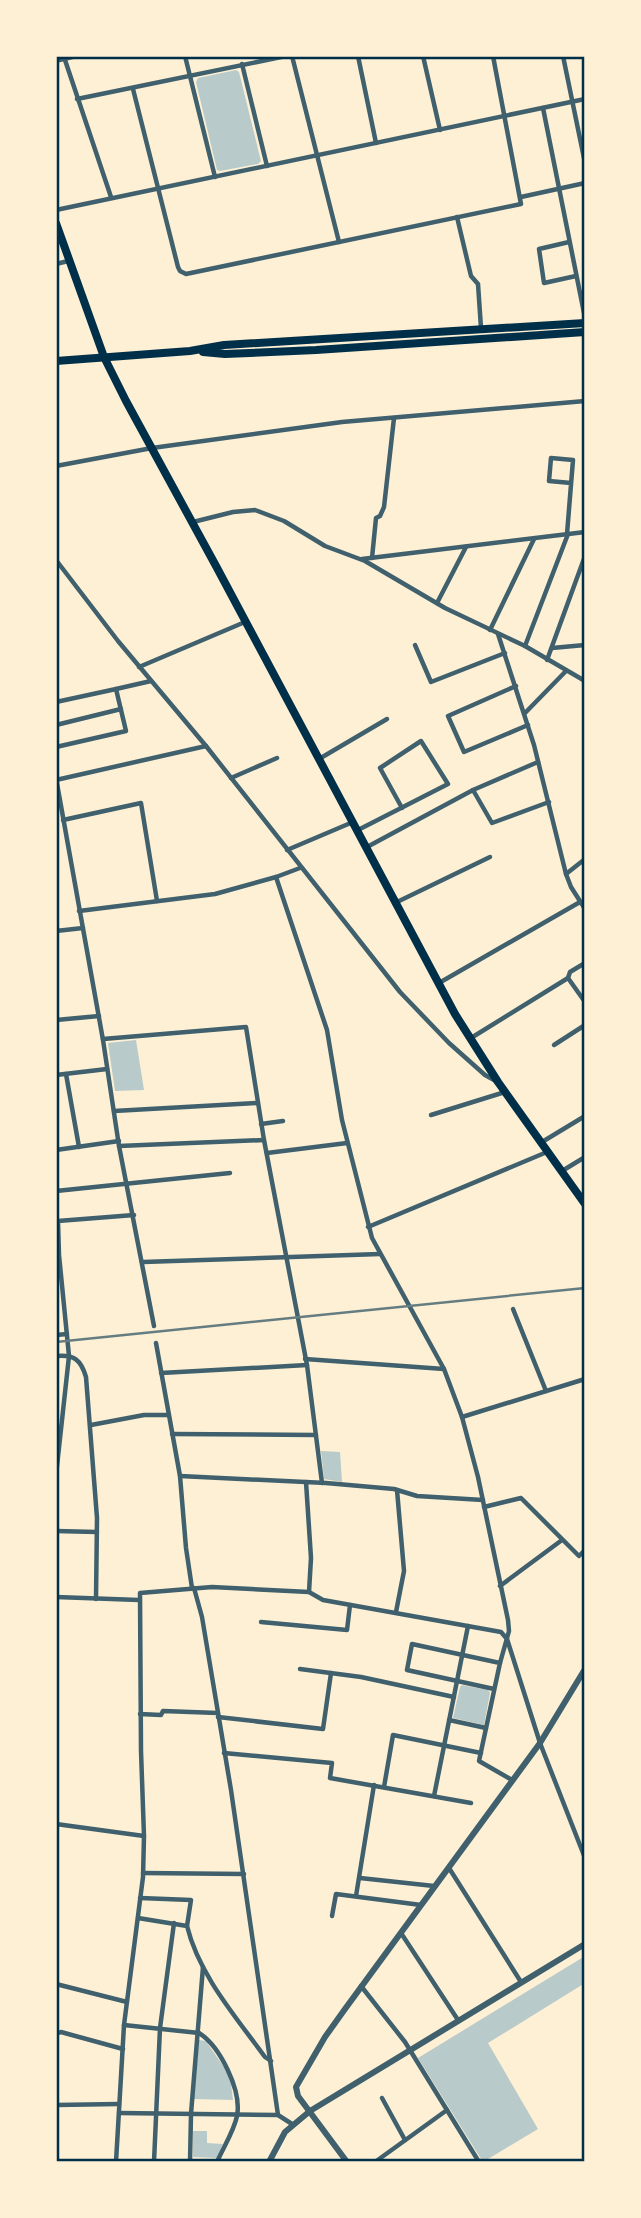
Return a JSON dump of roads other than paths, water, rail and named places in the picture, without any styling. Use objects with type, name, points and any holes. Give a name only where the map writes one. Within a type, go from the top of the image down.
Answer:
[{"type":"main road","points":[[56,223],[104,357],[439,983],[498,1082],[585,1203]]},
{"type":"main road","points":[[56,361],[190,351],[224,345],[585,321]]},
{"type":"main road","points":[[190,351],[225,354],[316,350],[585,332]]},
{"type":"street","points":[[56,60],[73,56]]},
{"type":"street","points":[[185,56],[215,177]]},
{"type":"street","points":[[78,99],[286,56]]},
{"type":"street","points":[[292,56],[338,242]]},
{"type":"street","points":[[358,56],[376,143]]},
{"type":"street","points":[[423,56],[440,130]]},
{"type":"street","points":[[133,89],[178,267],[183,273],[521,204],[493,56]]},
{"type":"street","points":[[563,56],[585,163]]},
{"type":"street","points":[[64,57],[111,197]]},
{"type":"street","points":[[242,64],[267,166]]},
{"type":"street","points":[[56,209],[585,99]]},
{"type":"street","points":[[543,108],[585,321]]},
{"type":"street","points":[[521,197],[585,183]]},
{"type":"street","points":[[457,217],[471,276],[478,284],[481,328]]},
{"type":"street","points":[[569,242],[539,249],[539,259],[544,283],[576,276]]},
{"type":"street","points":[[56,264],[69,260]]},
{"type":"street","points":[[56,466],[152,448],[342,422],[585,401]]},
{"type":"street","points":[[372,558],[376,518],[384,507],[394,418]]},
{"type":"street","points":[[525,646],[567,534],[573,460],[551,458],[549,481],[571,483]]},
{"type":"street","points":[[192,522],[233,512],[255,510],[284,521],[325,546],[361,559],[585,681]]},
{"type":"street","points":[[361,559],[585,532]]},
{"type":"street","points":[[490,629],[534,538]]},
{"type":"street","points":[[438,603],[467,546]]},
{"type":"street","points":[[547,660],[585,556]]},
{"type":"street","points":[[56,560],[408,1000],[449,1043],[485,1075],[498,1082]]},
{"type":"street","points":[[578,576],[585,575]]},
{"type":"street","points":[[139,667],[245,622]]},
{"type":"street","points":[[497,634],[525,713],[566,874],[585,909]]},
{"type":"street","points":[[415,645],[431,682],[505,653]]},
{"type":"street","points":[[552,648],[585,646]]},
{"type":"street","points":[[525,713],[566,671]]},
{"type":"street","points":[[56,702],[151,681]]},
{"type":"street","points":[[516,686],[448,716],[464,751],[528,724]]},
{"type":"street","points":[[56,747],[126,731],[116,689]]},
{"type":"street","points":[[56,725],[121,709]]},
{"type":"street","points":[[319,759],[387,719]]},
{"type":"street","points":[[358,830],[402,808],[448,784],[421,741],[380,768],[402,808]]},
{"type":"street","points":[[154,1326],[119,1144],[64,820],[59,809],[56,779],[206,746]]},
{"type":"street","points":[[230,778],[277,758]]},
{"type":"street","points":[[367,846],[473,790],[538,762]]},
{"type":"street","points":[[473,790],[492,822],[549,802]]},
{"type":"street","points":[[64,820],[141,803],[158,901]]},
{"type":"street","points":[[287,850],[353,822]]},
{"type":"street","points":[[397,902],[490,857]]},
{"type":"street","points":[[566,874],[585,859]]},
{"type":"street","points":[[79,911],[215,894],[300,868]]},
{"type":"street","points":[[276,877],[327,1030],[334,1082],[368,1227],[380,1254],[444,1369],[462,1418],[509,1620],[509,1631],[479,1762],[512,1780]]},
{"type":"street","points":[[439,983],[580,902]]},
{"type":"street","points":[[56,931],[83,928]]},
{"type":"street","points":[[470,1039],[568,978],[570,972],[585,963]]},
{"type":"street","points":[[568,978],[585,1002]]},
{"type":"street","points":[[56,1020],[99,1016]]},
{"type":"street","points":[[554,1045],[585,1025]]},
{"type":"street","points":[[103,1039],[246,1027],[261,1124],[306,1362],[322,1483]]},
{"type":"street","points":[[56,1075],[107,1069]]},
{"type":"street","points":[[65,1074],[79,1147]]},
{"type":"street","points":[[432,1115],[506,1092]]},
{"type":"street","points":[[114,1111],[258,1103]]},
{"type":"street","points":[[541,1143],[585,1116]]},
{"type":"street","points":[[261,1124],[283,1121]]},
{"type":"street","points":[[56,1150],[119,1144],[264,1140]]},
{"type":"street","points":[[267,1153],[347,1143]]},
{"type":"street","points":[[368,1227],[547,1152]]},
{"type":"street","points":[[562,1171],[585,1157]]},
{"type":"street","points":[[56,1191],[230,1173]]},
{"type":"street","points":[[56,1475],[69,1356],[57,1221],[134,1215]]},
{"type":"street","points":[[143,1262],[380,1254]]},
{"type":"street","points":[[513,1309],[546,1391]]},
{"type":"street","points":[[56,1335],[67,1334]]},
{"type":"street","points":[[156,1343],[180,1476],[186,1548],[202,1617],[225,1753],[278,2115]]},
{"type":"street","points":[[56,1356],[69,1356],[79,1360],[83,1368],[91,1425],[97,1532],[96,1599]]},
{"type":"street","points":[[161,1373],[306,1362],[444,1369]]},
{"type":"street","points":[[462,1418],[585,1379]]},
{"type":"street","points":[[91,1425],[144,1415],[168,1415]]},
{"type":"street","points":[[172,1434],[316,1435]]},
{"type":"street","points":[[180,1476],[322,1483],[397,1490],[417,1496],[483,1500]]},
{"type":"street","points":[[306,1482],[309,1592]]},
{"type":"street","points":[[396,1612],[404,1571],[397,1490]]},
{"type":"street","points":[[484,1507],[521,1498],[579,1556],[585,1550]]},
{"type":"street","points":[[56,1531],[97,1532]]},
{"type":"street","points":[[500,1587],[562,1540]]},
{"type":"street","points":[[116,2162],[124,2025],[145,1836],[140,1714],[140,1593],[193,1587],[309,1592],[323,1600],[501,1632],[507,1639],[540,1743],[585,1857]]},
{"type":"street","points":[[56,1597],[139,1600]]},
{"type":"street","points":[[261,1622],[346,1630],[350,1604]]},
{"type":"street","points":[[434,1796],[468,1626]]},
{"type":"street","points":[[494,1689],[407,1670],[412,1644],[500,1663]]},
{"type":"street","points":[[300,1669],[361,1677],[454,1697]]},
{"type":"street","points":[[347,2162],[298,2096],[296,2087],[325,2037],[361,1986],[540,1743],[585,1669]]},
{"type":"street","points":[[140,1714],[160,1715],[163,1711],[218,1715],[323,1728],[331,1673]]},
{"type":"street","points":[[449,1720],[486,1728]]},
{"type":"street","points":[[384,1787],[393,1735],[481,1753]]},
{"type":"street","points":[[225,1753],[332,1763],[330,1778],[471,1802]]},
{"type":"street","points":[[356,1896],[374,1785]]},
{"type":"street","points":[[56,1824],[145,1836]]},
{"type":"street","points":[[448,1867],[521,1982]]},
{"type":"street","points":[[143,1873],[244,1874]]},
{"type":"street","points":[[360,1878],[434,1886]]},
{"type":"street","points":[[332,1916],[336,1894],[421,1905]]},
{"type":"street","points":[[140,1898],[191,1900],[187,1926],[204,1967],[258,2048],[272,2062]]},
{"type":"street","points":[[138,1918],[187,1926]]},
{"type":"street","points":[[154,2162],[160,2028],[174,1923]]},
{"type":"street","points":[[401,1932],[458,2020]]},
{"type":"street","points":[[269,2162],[278,2142],[292,2124],[310,2111],[585,1944]]},
{"type":"street","points":[[190,2162],[191,2114],[204,1967]]},
{"type":"street","points":[[56,1984],[127,2002]]},
{"type":"street","points":[[361,1986],[411,2050],[478,2162]]},
{"type":"street","points":[[124,2025],[197,2032],[207,2039],[233,2076],[238,2115],[217,2162]]},
{"type":"street","points":[[56,2034],[61,2032],[123,2049]]},
{"type":"street","points":[[382,2098],[405,2140]]},
{"type":"street","points":[[56,2105],[119,2104]]},
{"type":"street","points":[[375,2162],[447,2109]]},
{"type":"street","points":[[119,2113],[278,2115],[292,2124]]},
{"type":"railway","points":[[56,1342],[585,1288]]}]
